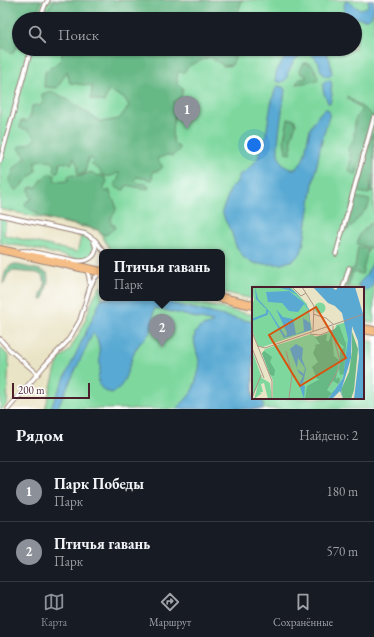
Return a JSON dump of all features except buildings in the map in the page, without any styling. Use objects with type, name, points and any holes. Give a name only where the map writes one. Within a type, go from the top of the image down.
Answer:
[{"type":"main road","points":[[0,248],[99,272]]},
{"type":"main road","points":[[0,251],[99,272]]},
{"type":"main road","points":[[225,297],[252,303]]},
{"type":"main road","points":[[225,301],[252,307]]},
{"type":"main road","points":[[364,327],[374,329]]},
{"type":"main road","points":[[364,331],[374,333]]},
{"type":"street","points":[[42,12],[48,0]]},
{"type":"street","points":[[0,161],[29,56]]},
{"type":"street","points":[[336,254],[374,117]]},
{"type":"street","points":[[0,215],[88,235],[95,240],[102,249]]},
{"type":"street","points":[[14,251],[28,251],[77,262],[85,261],[93,257],[96,248],[94,242],[88,235]]},
{"type":"street","points":[[343,287],[349,268]]},
{"type":"street","points":[[87,270],[90,287]]},
{"type":"street","points":[[8,409],[67,342],[80,320],[90,287],[99,274]]},
{"type":"street","points":[[0,339],[38,374]]},
{"type":"green space","points":[[0,0],[374,0],[374,323],[364,321],[364,287],[252,287],[252,299],[225,293],[225,249],[110,249],[98,230],[0,209]]},
{"type":"green space","points":[[0,0],[41,0],[38,12],[12,12],[12,54],[0,46]]},
{"type":"green space","points":[[54,0],[242,0],[238,12],[46,12]]},
{"type":"green space","points":[[62,56],[235,56],[232,65],[224,66],[210,57],[190,65],[184,72],[178,72],[177,84],[183,89],[181,98],[173,102],[177,110],[173,123],[172,135],[174,144],[180,149],[173,156],[167,155],[157,159],[163,167],[158,171],[153,171],[152,180],[137,177],[135,181],[141,184],[144,183],[149,187],[148,189],[126,186],[124,190],[115,187],[115,182],[118,181],[119,173],[109,176],[102,175],[100,170],[92,165],[93,160],[91,158],[88,159],[85,173],[79,175],[77,172],[78,166],[73,158],[73,162],[71,164],[68,161],[66,163],[60,163],[58,172],[56,173],[54,170],[55,165],[52,162],[39,160],[35,163],[36,171],[16,191],[9,182],[15,167],[26,157],[18,147],[29,144],[36,138],[28,130],[20,128],[21,121],[27,121],[31,115],[32,106],[40,106],[43,102],[42,94],[51,91],[65,98],[101,122],[119,119],[129,106],[125,99],[109,90],[104,102],[91,99],[92,86],[70,83],[67,71],[57,88],[44,87],[45,72],[60,61]]},
{"type":"green space","points":[[304,63],[310,64],[314,68],[318,78],[317,81],[296,84],[300,79],[306,78],[306,75],[301,74],[300,70]]},
{"type":"green space","points":[[347,96],[370,113],[373,117],[356,175],[349,171],[351,158],[348,150],[354,139],[355,120],[362,111],[348,99]]},
{"type":"green space","points":[[288,119],[294,119],[296,124],[291,139],[292,145],[290,154],[286,153],[284,139]]},
{"type":"green space","points":[[374,133],[374,175],[374,186],[373,191],[371,192],[372,180],[370,182],[369,194],[358,192],[357,188],[372,134]]},
{"type":"green space","points":[[91,172],[105,178],[107,181],[104,191],[110,191],[116,205],[116,210],[111,218],[112,225],[115,225],[115,228],[106,235],[103,235],[97,229],[84,225],[81,226],[41,217],[38,213],[26,207],[25,204],[31,199],[29,188],[37,187],[46,175],[55,175],[54,180],[63,181],[68,180],[69,175],[81,176]]},
{"type":"green space","points":[[354,197],[370,200],[368,207],[348,230],[346,230]]},
{"type":"green space","points":[[0,218],[6,220],[4,235],[77,252],[81,237],[79,236],[90,240],[93,251],[88,257],[81,259],[27,247],[0,243]]},
{"type":"green space","points":[[374,220],[374,249],[357,244],[360,234]]},
{"type":"green space","points":[[358,247],[368,249],[362,274],[353,272],[348,287],[346,287],[351,269],[354,269]]},
{"type":"green space","points":[[14,264],[47,273],[48,282],[44,298],[41,300],[41,293],[45,287],[44,279],[37,273],[12,271],[8,274],[3,284],[7,270]]},
{"type":"green space","points":[[99,289],[99,301],[188,301],[252,315],[252,399],[364,399],[364,340],[374,342],[374,409],[45,409],[60,358],[69,351],[83,326],[94,296]]},
{"type":"green space","points":[[0,348],[9,357],[7,404],[2,409],[0,409]]},
{"type":"water","points":[[368,0],[374,0],[373,13],[367,19],[362,19],[362,12],[345,12],[344,4],[346,1],[362,9],[369,4]]},
{"type":"water","points":[[300,56],[294,61],[287,74],[288,77],[286,80],[283,82],[278,82],[276,81],[277,71],[286,57]]},
{"type":"water","points":[[313,56],[328,56],[330,60],[332,74],[330,76],[324,76],[320,69],[319,63]]},
{"type":"water","points":[[330,80],[332,85],[332,95],[330,104],[328,103],[323,91],[323,84],[325,81]]},
{"type":"water","points":[[277,86],[283,87],[285,90],[278,153],[281,161],[287,168],[297,168],[301,164],[312,125],[324,109],[327,109],[330,113],[321,144],[301,253],[295,259],[281,264],[257,264],[245,259],[236,246],[222,211],[231,188],[236,183],[240,174],[245,172],[259,157],[259,152],[264,146],[271,104]]},
{"type":"water","points":[[374,260],[374,283],[369,290],[364,291],[364,287],[358,286],[365,277]]},
{"type":"water","points":[[101,301],[162,301],[252,322],[252,399],[261,399],[264,405],[262,409],[177,409],[191,392],[199,370],[199,360],[194,337],[196,332],[199,328],[213,322],[155,308],[152,329],[135,351],[126,376],[117,390],[112,393],[104,391],[99,385],[99,346],[97,338],[93,333],[57,409],[50,409]]},
{"type":"place","name":"Парк Победы","points":[[187,129]]},
{"type":"place","name":"Птичья гавань","points":[[162,347]]}]
